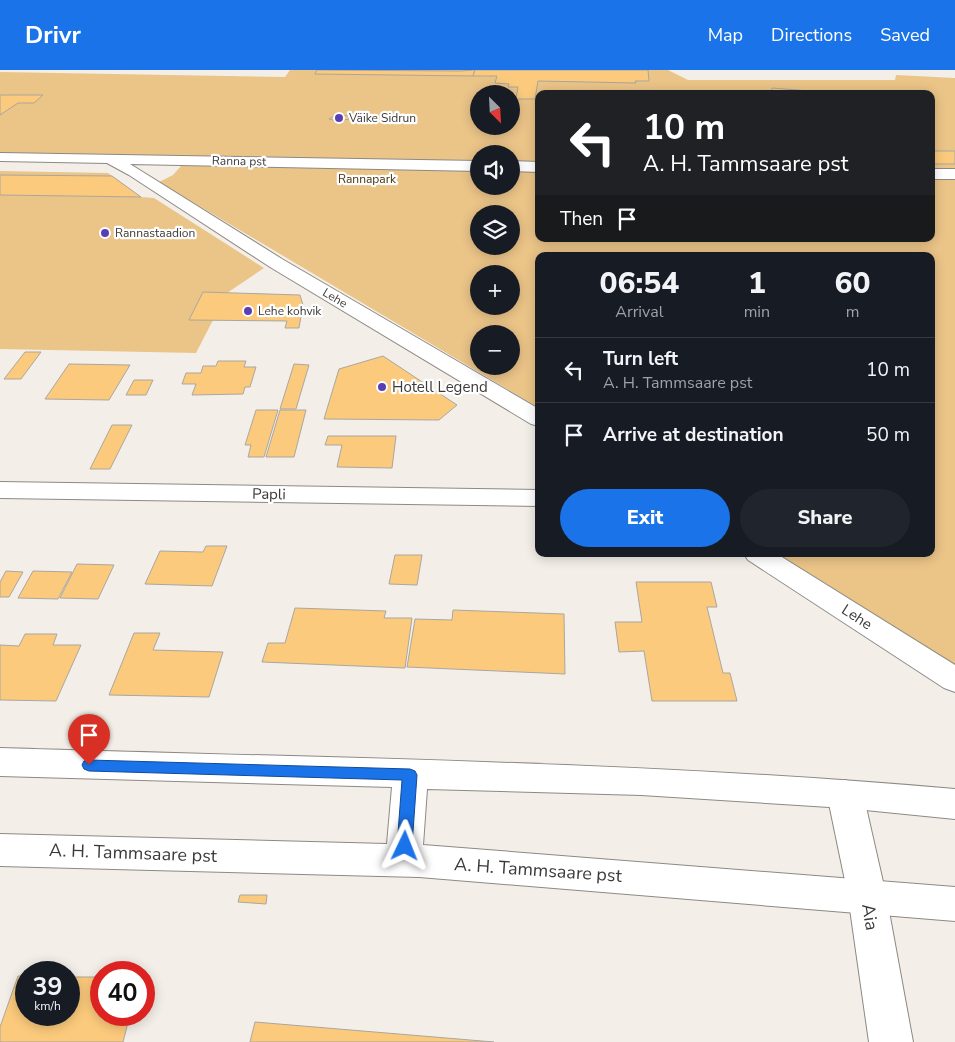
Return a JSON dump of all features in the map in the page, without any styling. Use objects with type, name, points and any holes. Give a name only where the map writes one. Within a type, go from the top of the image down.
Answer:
[{"type":"street","name":"Ranna pst","points":[[0,157],[470,166]]},
{"type":"street","name":"Lehe","points":[[110,159],[134,172],[276,263],[535,417]]},
{"type":"street","points":[[134,172],[170,160]]},
{"type":"street","points":[[520,166],[535,167]]},
{"type":"street","points":[[935,174],[955,174]]},
{"type":"street","name":"Papli","points":[[0,490],[535,498]]},
{"type":"street","name":"Lehe","points":[[763,557],[955,680]]},
{"type":"street","points":[[0,762],[641,781],[845,794],[955,804]]},
{"type":"street","points":[[404,860],[410,775]]},
{"type":"street","name":"Aia","points":[[845,794],[867,895],[891,1042]]},
{"type":"street","name":"A. H. Tammsaare pst","points":[[0,850],[404,860],[867,895],[955,904]]},
{"type":"green space","name":"Rannapark","points":[[290,70],[668,70],[688,80],[895,80],[896,75],[955,78],[955,665],[780,557],[935,557],[935,252],[535,252],[535,406],[484,375],[520,375],[520,325],[470,325],[470,367],[159,182],[173,175],[189,157],[0,153],[0,72],[285,77]]},
{"type":"green space","name":"Rannastaadion","points":[[0,171],[108,173],[141,197],[154,198],[264,268],[227,293],[196,353],[0,349]]},
{"type":"building","points":[[317,70],[475,70],[473,76],[315,74]]},
{"type":"building","points":[[475,70],[648,70],[649,81],[635,81],[636,83],[538,81],[535,99],[520,99],[520,85],[495,83],[497,76],[473,76]]},
{"type":"building","points":[[772,88],[797,90],[772,90]]},
{"type":"building","points":[[0,95],[43,95],[34,103],[18,103],[0,115]]},
{"type":"building","name":"Väike Sidrun","points":[[336,115],[348,116],[349,119],[338,121],[329,119]]},
{"type":"building","points":[[935,151],[955,151],[955,164],[935,164]]},
{"type":"building","points":[[0,175],[112,176],[141,197],[0,195]]},
{"type":"building","name":"Lehe kohvik","points":[[203,292],[300,295],[303,305],[299,328],[285,328],[287,321],[189,320]]},
{"type":"building","points":[[25,352],[41,352],[21,379],[4,379]]},
{"type":"building","name":"Hotell Legend","points":[[383,356],[457,405],[439,420],[324,419],[339,369]]},
{"type":"building","points":[[218,361],[246,361],[244,367],[256,367],[250,387],[245,387],[243,394],[192,395],[196,384],[182,384],[186,373],[201,373],[203,366],[216,366]]},
{"type":"building","points":[[69,364],[130,365],[109,400],[45,399]]},
{"type":"building","points":[[294,364],[309,365],[296,409],[280,409]]},
{"type":"building","points":[[134,380],[153,380],[146,395],[126,395]]},
{"type":"building","points":[[256,410],[278,410],[264,457],[248,457],[251,445],[245,445]]},
{"type":"building","points":[[280,410],[306,410],[294,457],[266,457]]},
{"type":"building","points":[[112,425],[132,425],[110,469],[90,469]]},
{"type":"building","points":[[328,436],[396,436],[392,468],[337,467],[342,445],[325,445]]},
{"type":"building","points":[[206,546],[227,546],[212,586],[145,584],[160,551],[203,552]]},
{"type":"building","points":[[395,555],[422,555],[417,585],[389,584]]},
{"type":"building","points":[[77,564],[114,565],[98,599],[60,598]]},
{"type":"building","points":[[6,571],[23,572],[9,597],[0,597],[0,582]]},
{"type":"building","points":[[33,571],[72,572],[58,599],[18,598]]},
{"type":"building","points":[[636,582],[711,582],[717,607],[707,607],[723,673],[730,673],[737,701],[652,701],[644,651],[619,652],[615,622],[642,622]]},
{"type":"building","points":[[295,608],[386,611],[384,618],[412,618],[405,668],[262,662],[268,643],[285,643]]},
{"type":"building","points":[[453,610],[564,614],[565,674],[407,667],[415,619],[452,620]]},
{"type":"building","points":[[134,633],[160,633],[153,650],[223,652],[209,697],[109,695]]},
{"type":"building","points":[[25,634],[57,634],[53,645],[81,645],[56,701],[0,700],[0,645],[19,646]]},
{"type":"building","points":[[240,895],[267,895],[266,904],[238,902]]},
{"type":"building","points":[[80,977],[90,977],[90,1026],[127,1026],[123,1042],[0,1042],[0,1027],[15,984],[15,1026],[80,1026]]},
{"type":"building","points":[[255,1022],[494,1042],[250,1042]]},
{"type":"place","name":"Väike Sidrun","points":[[339,118]]},
{"type":"place","name":"Rannastaadion","points":[[105,233]]},
{"type":"place","name":"Lehe kohvik","points":[[248,311]]},
{"type":"place","name":"Hotell Legend","points":[[382,387]]},
{"type":"route","points":[[89,765],[410,775],[405,846]]}]
